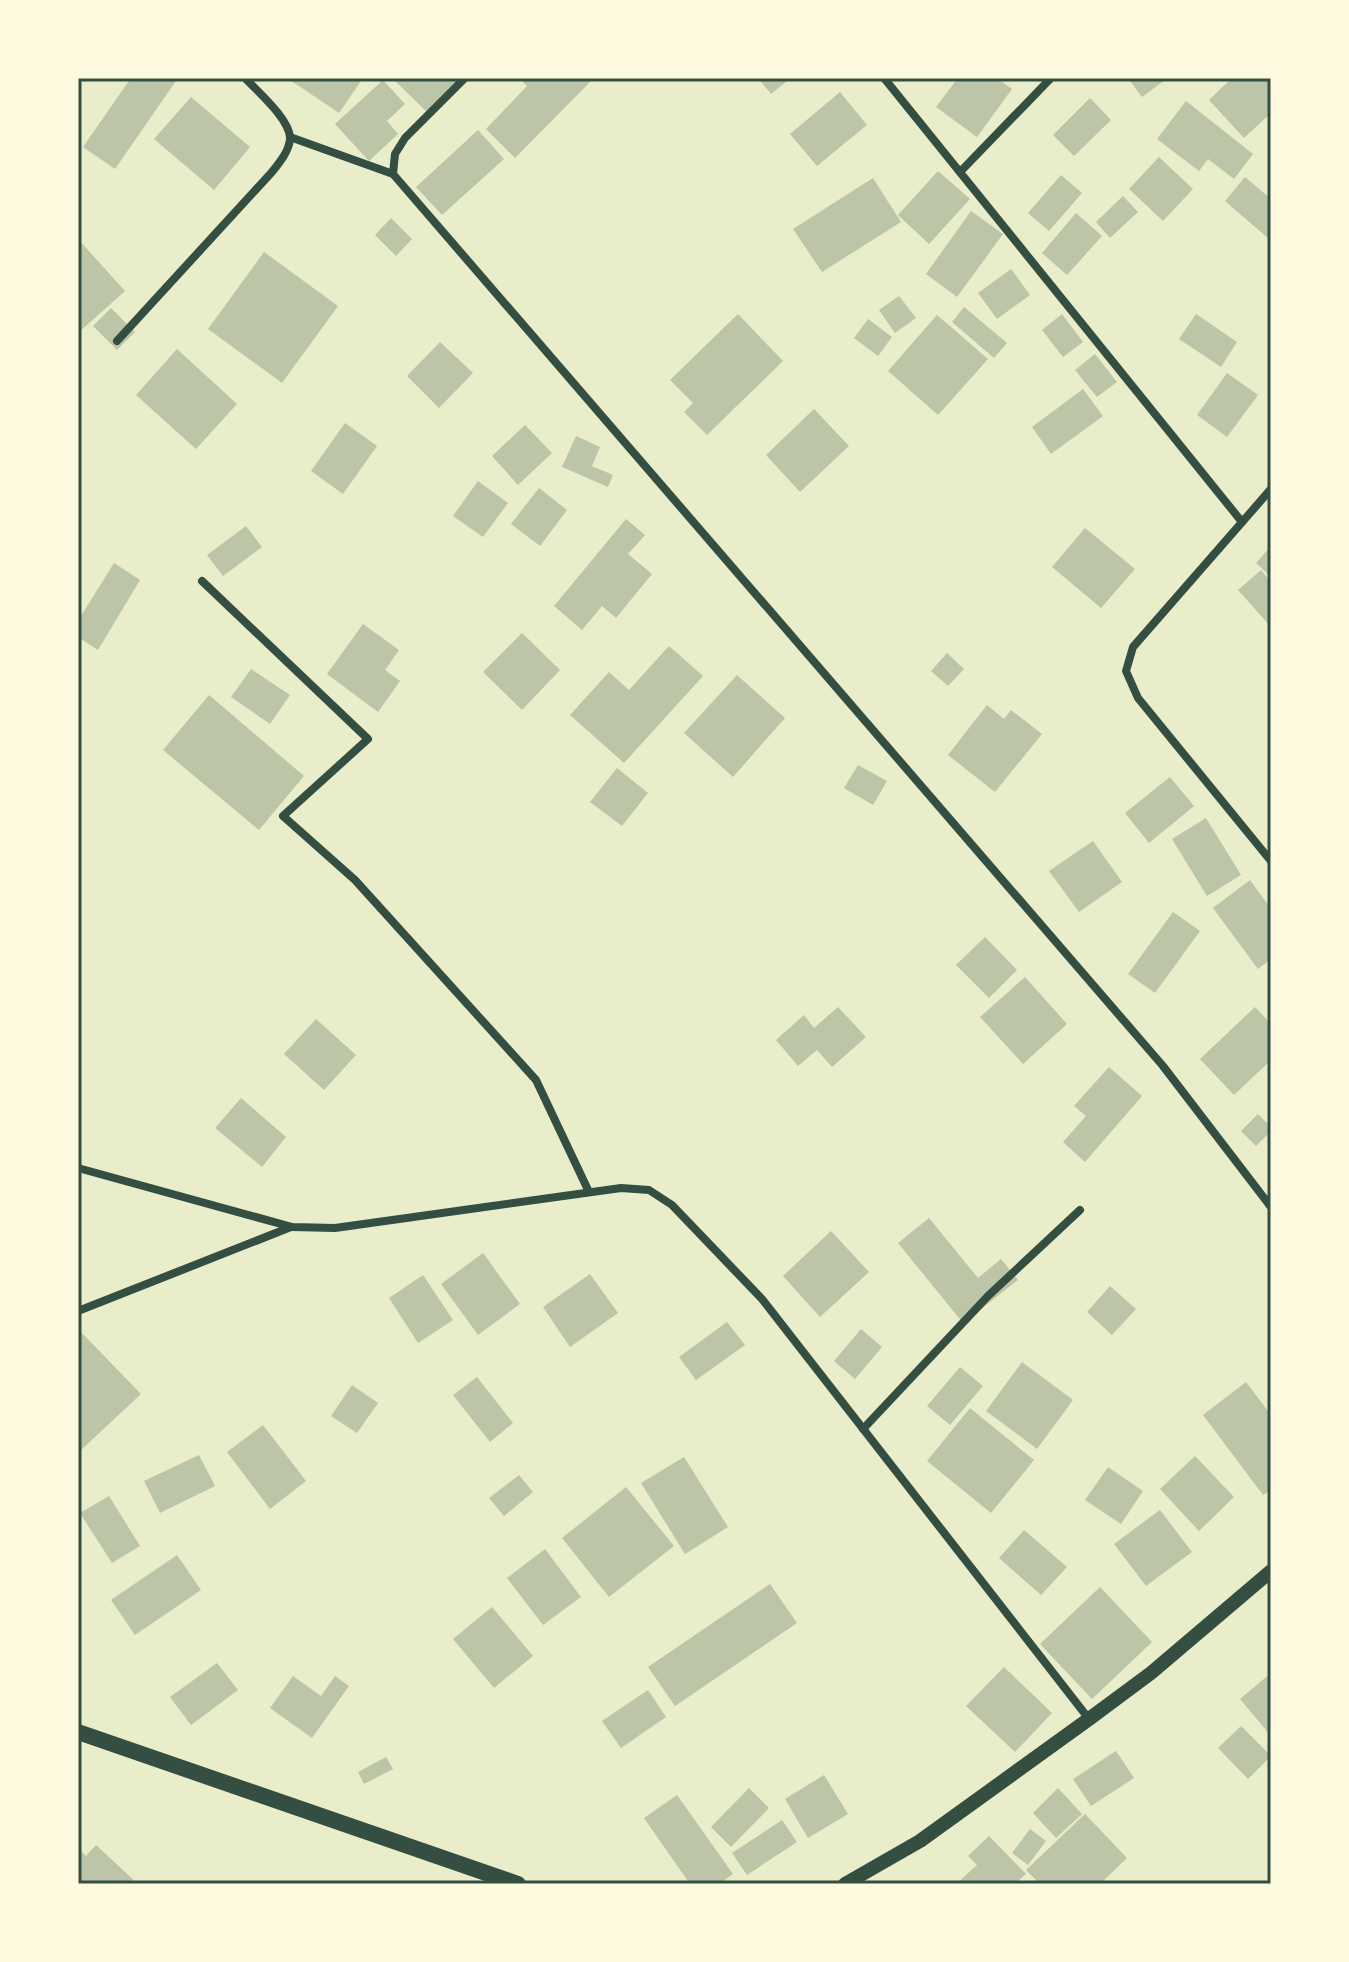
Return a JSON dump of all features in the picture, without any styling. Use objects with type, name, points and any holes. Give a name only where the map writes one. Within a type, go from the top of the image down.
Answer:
[{"type":"main road","points":[[82,1738],[518,1884]]},
{"type":"street","points":[[117,341],[285,155],[290,137],[283,120],[245,78]]},
{"type":"street","points":[[393,174],[395,154],[405,138],[465,78]]},
{"type":"street","points":[[884,78],[1242,522]]},
{"type":"street","points":[[960,172],[1051,78]]},
{"type":"street","points":[[290,137],[393,174],[1153,1054],[1271,1207]]},
{"type":"street","points":[[1271,489],[1133,647],[1126,671],[1138,698],[1271,861]]},
{"type":"street","points":[[202,581],[368,739],[283,816],[355,880],[536,1080],[589,1192]]},
{"type":"street","points":[[78,1168],[292,1227],[335,1228],[621,1188],[649,1190],[672,1205],[762,1299],[1089,1719]]},
{"type":"street","points":[[863,1429],[988,1296],[1080,1210]]},
{"type":"street","points":[[78,1311],[292,1227]]},
{"type":"street","points":[[845,1884],[920,1841],[1089,1719],[1151,1673],[1271,1571]]},
{"type":"building","points":[[131,78],[178,78],[115,169],[83,147]]},
{"type":"building","points":[[287,78],[363,78],[339,113]]},
{"type":"building","points":[[392,78],[461,78],[428,113]]},
{"type":"building","points":[[526,78],[594,78],[515,158],[486,129],[527,86],[522,81]]},
{"type":"building","points":[[758,78],[791,78],[771,94]]},
{"type":"building","points":[[958,78],[997,78],[1012,89],[977,137],[936,107]]},
{"type":"building","points":[[1128,78],[1168,78],[1142,97]]},
{"type":"building","points":[[1232,78],[1267,78],[1271,82],[1271,113],[1244,138],[1209,100]]},
{"type":"building","points":[[383,80],[405,104],[387,121],[398,134],[369,161],[335,124]]},
{"type":"building","points":[[840,92],[867,125],[817,166],[790,134]]},
{"type":"building","points":[[191,97],[250,147],[214,190],[154,139]]},
{"type":"building","points":[[1090,98],[1111,120],[1074,156],[1053,135]]},
{"type":"building","points":[[1186,101],[1253,154],[1234,179],[1208,159],[1199,171],[1157,139]]},
{"type":"building","points":[[478,130],[504,159],[442,215],[416,187]]},
{"type":"building","points":[[1159,157],[1193,189],[1163,221],[1129,189]]},
{"type":"building","points":[[938,171],[970,199],[929,244],[898,215]]},
{"type":"building","points":[[1061,175],[1082,193],[1049,231],[1028,213]]},
{"type":"building","points":[[1245,177],[1271,199],[1269,239],[1225,201]]},
{"type":"building","points":[[873,178],[901,222],[822,272],[793,229]]},
{"type":"building","points":[[1123,196],[1138,212],[1110,238],[1096,222]]},
{"type":"building","points":[[971,211],[1003,234],[957,297],[926,274]]},
{"type":"building","points":[[1076,213],[1102,236],[1067,275],[1042,253]]},
{"type":"building","points":[[391,218],[412,239],[396,256],[375,235]]},
{"type":"building","points":[[78,239],[125,291],[78,333]]},
{"type":"building","points":[[264,252],[338,306],[282,383],[208,329]]},
{"type":"building","points":[[1011,269],[1030,295],[997,319],[978,293]]},
{"type":"building","points":[[899,296],[916,318],[895,333],[879,310]]},
{"type":"building","points":[[964,307],[1007,343],[994,358],[952,322]]},
{"type":"building","points":[[111,308],[135,332],[117,350],[93,326]]},
{"type":"building","points":[[738,314],[783,361],[707,435],[684,412],[693,403],[670,380]]},
{"type":"building","points":[[1062,314],[1083,342],[1063,357],[1042,330]]},
{"type":"building","points":[[1196,314],[1237,342],[1221,367],[1179,339]]},
{"type":"building","points":[[937,315],[988,359],[938,415],[888,371]]},
{"type":"building","points":[[868,319],[892,337],[878,356],[854,338]]},
{"type":"building","points":[[440,342],[473,373],[439,408],[407,376]]},
{"type":"building","points":[[177,349],[237,404],[196,449],[136,395]]},
{"type":"building","points":[[1095,354],[1117,382],[1097,397],[1075,370]]},
{"type":"building","points":[[1227,373],[1258,395],[1227,437],[1197,415]]},
{"type":"building","points":[[1083,389],[1103,416],[1051,454],[1032,427]]},
{"type":"building","points":[[814,409],[849,446],[800,492],[766,455]]},
{"type":"building","points":[[345,423],[377,446],[343,494],[311,471]]},
{"type":"building","points":[[525,425],[552,453],[518,485],[492,456]]},
{"type":"building","points":[[576,436],[600,447],[592,466],[613,475],[608,487],[562,467]]},
{"type":"building","points":[[478,481],[508,503],[483,537],[453,516]]},
{"type":"building","points":[[539,488],[567,510],[540,546],[511,524]]},
{"type":"building","points":[[626,519],[645,535],[628,554],[652,574],[616,618],[602,606],[582,630],[554,606]]},
{"type":"building","points":[[246,526],[262,547],[223,576],[207,555]]},
{"type":"building","points":[[1085,528],[1135,569],[1101,608],[1052,567]]},
{"type":"building","points":[[1271,546],[1271,577],[1256,563]]},
{"type":"building","points":[[114,563],[140,580],[98,650],[78,637],[78,621]]},
{"type":"building","points":[[1261,570],[1271,582],[1271,627],[1238,590]]},
{"type":"building","points":[[363,624],[399,650],[385,670],[400,681],[378,712],[327,674]]},
{"type":"building","points":[[522,633],[560,670],[522,710],[483,672]]},
{"type":"building","points":[[669,646],[703,676],[624,763],[570,715],[609,672],[629,690]]},
{"type":"building","points":[[947,653],[964,669],[948,686],[931,671]]},
{"type":"building","points":[[251,669],[290,695],[270,724],[231,697]]},
{"type":"building","points":[[737,675],[785,718],[733,777],[684,733]]},
{"type":"building","points":[[209,695],[304,776],[259,830],[163,750]]},
{"type":"building","points":[[987,705],[1004,719],[1011,710],[1042,734],[995,792],[948,755]]},
{"type":"building","points":[[858,765],[887,781],[873,805],[844,788]]},
{"type":"building","points":[[617,768],[648,793],[622,826],[590,802]]},
{"type":"building","points":[[1170,777],[1194,806],[1149,843],[1125,813]]},
{"type":"building","points":[[1206,818],[1241,875],[1207,896],[1172,839]]},
{"type":"building","points":[[1093,841],[1122,882],[1079,912],[1049,871]]},
{"type":"building","points":[[1250,880],[1271,909],[1271,959],[1258,969],[1213,908]]},
{"type":"building","points":[[1173,912],[1200,931],[1155,993],[1128,974]]},
{"type":"building","points":[[985,937],[1017,970],[989,998],[956,965]]},
{"type":"building","points":[[1025,977],[1067,1024],[1023,1064],[980,1017]]},
{"type":"building","points":[[838,1007],[866,1037],[832,1067],[817,1050],[798,1066],[776,1040],[804,1015],[814,1028]]},
{"type":"building","points":[[1255,1007],[1271,1024],[1271,1060],[1234,1095],[1200,1059]]},
{"type":"building","points":[[316,1019],[356,1055],[324,1090],[284,1054]]},
{"type":"building","points":[[1109,1067],[1142,1096],[1085,1162],[1063,1142],[1086,1116],[1074,1106]]},
{"type":"building","points":[[241,1098],[286,1137],[262,1167],[215,1128]]},
{"type":"building","points":[[1258,1114],[1271,1127],[1271,1131],[1256,1146],[1241,1131]]},
{"type":"building","points":[[929,1218],[978,1278],[1001,1259],[1018,1280],[963,1323],[898,1243]]},
{"type":"building","points":[[831,1231],[869,1272],[820,1317],[783,1276]]},
{"type":"building","points":[[483,1253],[520,1304],[478,1335],[441,1284]]},
{"type":"building","points":[[590,1274],[618,1313],[570,1347],[543,1307]]},
{"type":"building","points":[[423,1275],[453,1320],[418,1343],[389,1298]]},
{"type":"building","points":[[1110,1286],[1136,1309],[1112,1335],[1087,1312]]},
{"type":"building","points":[[727,1322],[745,1345],[696,1380],[679,1357]]},
{"type":"building","points":[[78,1329],[141,1394],[81,1450],[78,1447]]},
{"type":"building","points":[[861,1329],[882,1347],[855,1379],[834,1361]]},
{"type":"building","points":[[1022,1362],[1073,1400],[1037,1449],[986,1411]]},
{"type":"building","points":[[960,1367],[983,1386],[950,1425],[927,1406]]},
{"type":"building","points":[[477,1377],[513,1423],[490,1442],[453,1395]]},
{"type":"building","points":[[1246,1382],[1271,1415],[1271,1490],[1263,1495],[1203,1415]]},
{"type":"building","points":[[352,1385],[378,1403],[357,1433],[331,1416]]},
{"type":"building","points":[[970,1408],[1034,1460],[991,1513],[927,1461]]},
{"type":"building","points":[[263,1425],[306,1481],[270,1509],[227,1452]]},
{"type":"building","points":[[199,1455],[215,1486],[160,1513],[144,1481]]},
{"type":"building","points":[[1195,1456],[1234,1497],[1199,1531],[1160,1489]]},
{"type":"building","points":[[684,1457],[728,1527],[685,1554],[641,1483]]},
{"type":"building","points":[[1108,1467],[1143,1491],[1121,1524],[1085,1500]]},
{"type":"building","points":[[519,1475],[533,1492],[504,1516],[489,1498]]},
{"type":"building","points":[[626,1487],[674,1546],[609,1597],[562,1538]]},
{"type":"building","points":[[109,1496],[140,1546],[112,1563],[80,1513]]},
{"type":"building","points":[[1160,1510],[1192,1552],[1146,1586],[1114,1544]]},
{"type":"building","points":[[1024,1530],[1067,1567],[1041,1595],[999,1558]]},
{"type":"building","points":[[545,1549],[581,1597],[543,1625],[507,1578]]},
{"type":"building","points":[[177,1555],[201,1590],[135,1635],[111,1600]]},
{"type":"building","points":[[770,1584],[797,1623],[675,1706],[648,1667]]},
{"type":"building","points":[[1100,1587],[1152,1642],[1092,1699],[1040,1644]]},
{"type":"building","points":[[492,1607],[533,1656],[494,1688],[453,1639]]},
{"type":"building","points":[[217,1663],[238,1690],[191,1725],[170,1697]]},
{"type":"building","points":[[1004,1667],[1052,1713],[1015,1752],[966,1706]]},
{"type":"building","points":[[1271,1673],[1271,1736],[1240,1699]]},
{"type":"building","points":[[293,1676],[321,1696],[335,1676],[349,1686],[312,1738],[270,1708]]},
{"type":"building","points":[[648,1690],[666,1717],[621,1748],[602,1721]]},
{"type":"building","points":[[1241,1726],[1271,1756],[1248,1779],[1218,1748]]},
{"type":"building","points":[[1116,1751],[1134,1778],[1091,1806],[1073,1779]]},
{"type":"building","points":[[386,1757],[393,1769],[364,1784],[358,1772]]},
{"type":"building","points":[[824,1775],[848,1814],[808,1838],[785,1799]]},
{"type":"building","points":[[749,1788],[769,1808],[731,1847],[711,1827]]},
{"type":"building","points":[[1058,1788],[1082,1814],[1056,1838],[1033,1813]]},
{"type":"building","points":[[677,1795],[733,1874],[719,1884],[690,1884],[644,1818]]},
{"type":"building","points":[[1085,1814],[1127,1858],[1100,1884],[1040,1884],[1026,1870]]},
{"type":"building","points":[[782,1820],[797,1842],[747,1875],[732,1853]]},
{"type":"building","points":[[1030,1829],[1046,1841],[1028,1865],[1012,1853]]},
{"type":"building","points":[[989,1836],[1026,1874],[1015,1884],[956,1884],[977,1865],[968,1856]]},
{"type":"building","points":[[96,1845],[138,1884],[78,1884],[78,1848],[86,1856]]}]
